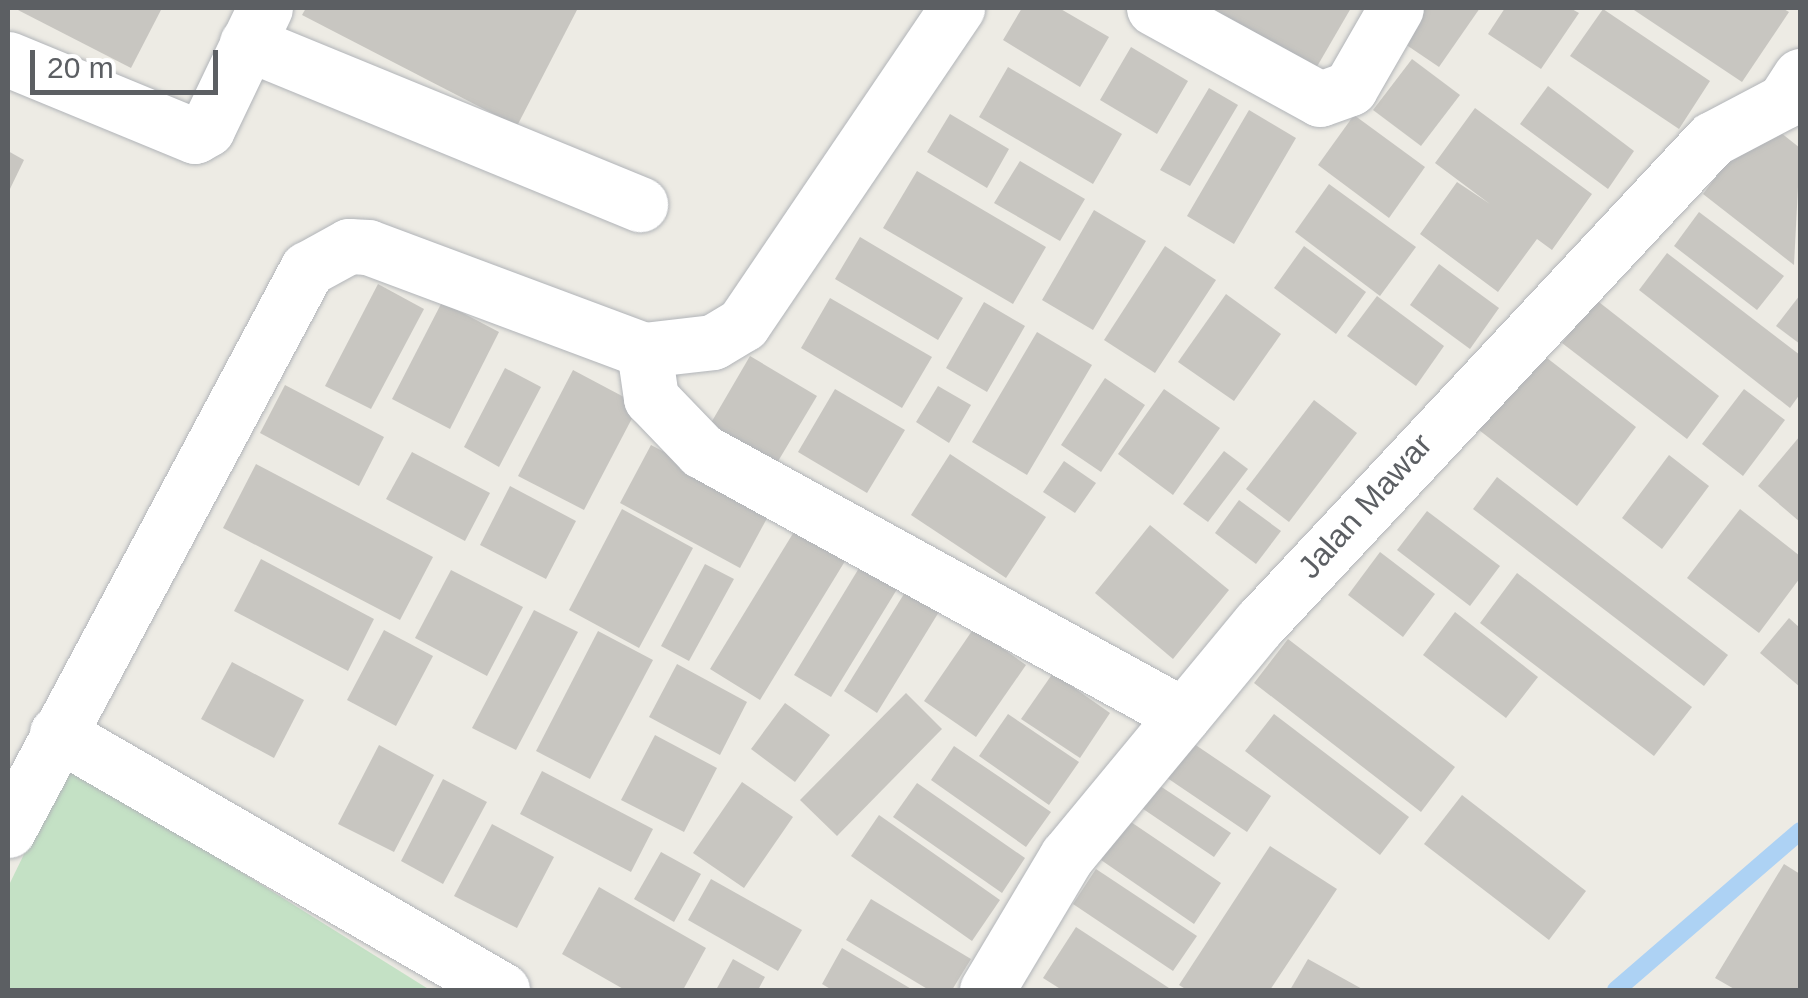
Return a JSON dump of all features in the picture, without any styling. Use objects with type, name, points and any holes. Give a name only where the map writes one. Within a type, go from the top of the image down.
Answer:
[{"type":"street","points":[[8,830],[290,291],[329,254],[368,246],[644,350],[713,342],[743,324],[958,8]]},
{"type":"street","points":[[1154,8],[1320,99],[1350,88],[1396,8]]},
{"type":"street","points":[[8,59],[194,136],[256,25],[640,204]]},
{"type":"street","name":"Jalan Mawar","points":[[987,990],[1067,856],[1183,715],[1492,366],[1712,140],[1791,104]]},
{"type":"street","points":[[644,350],[651,398],[702,451],[1183,715]]},
{"type":"street","points":[[57,733],[502,990]]},
{"type":"green space","points":[[68,764],[430,990],[8,990],[8,887]]},
{"type":"building","points":[[14,8],[162,8],[131,68]]},
{"type":"building","points":[[306,8],[578,8],[517,126],[302,15]]},
{"type":"building","points":[[1022,8],[1059,8],[1109,37],[1080,87],[1003,40]]},
{"type":"building","points":[[1210,8],[1351,8],[1315,70]]},
{"type":"building","points":[[1425,8],[1480,8],[1439,67],[1402,42]]},
{"type":"building","points":[[1505,8],[1570,8],[1579,13],[1541,69],[1488,34]]},
{"type":"building","points":[[1631,8],[1782,8],[1789,12],[1742,82]]},
{"type":"building","points":[[1603,9],[1710,81],[1679,129],[1570,56]]},
{"type":"building","points":[[1131,47],[1188,81],[1157,134],[1100,100]]},
{"type":"building","points":[[1412,59],[1460,95],[1421,146],[1373,110]]},
{"type":"building","points":[[1008,67],[1122,134],[1093,184],[979,117]]},
{"type":"building","points":[[1548,86],[1634,151],[1608,189],[1520,124]]},
{"type":"building","points":[[1209,88],[1238,105],[1190,186],[1160,170]]},
{"type":"building","points":[[1475,108],[1592,194],[1552,250],[1537,239],[1498,292],[1420,234],[1457,182],[1490,204],[1435,163]]},
{"type":"building","points":[[1249,110],[1296,138],[1234,244],[1187,216]]},
{"type":"building","points":[[950,114],[1009,149],[987,188],[927,152]]},
{"type":"building","points":[[1354,115],[1425,167],[1389,218],[1318,165]]},
{"type":"building","points":[[1761,117],[1800,148],[1794,265],[1703,194]]},
{"type":"building","points":[[8,151],[24,160],[8,193]]},
{"type":"building","points":[[1020,161],[1085,199],[1060,241],[994,203]]},
{"type":"building","points":[[917,171],[1046,247],[1013,304],[883,228]]},
{"type":"building","points":[[1329,184],[1416,247],[1380,296],[1295,232]]},
{"type":"building","points":[[1094,210],[1146,241],[1093,330],[1042,300]]},
{"type":"building","points":[[1699,212],[1784,276],[1757,310],[1674,246]]},
{"type":"building","points":[[860,237],[963,298],[938,340],[835,279]]},
{"type":"building","points":[[1165,246],[1216,280],[1155,373],[1104,340]]},
{"type":"building","points":[[1304,246],[1366,292],[1336,334],[1274,288]]},
{"type":"building","points":[[1667,253],[1800,355],[1800,394],[1790,408],[1639,290]]},
{"type":"building","points":[[1439,264],[1499,308],[1470,349],[1410,305]]},
{"type":"building","points":[[378,284],[424,309],[371,409],[325,386]]},
{"type":"building","points":[[1226,294],[1281,334],[1234,401],[1178,362]]},
{"type":"building","points":[[1800,295],[1800,344],[1776,326]]},
{"type":"building","points":[[1377,296],[1444,346],[1416,386],[1347,336]]},
{"type":"building","points":[[830,298],[932,357],[902,408],[801,348]]},
{"type":"building","points":[[1595,299],[1719,396],[1687,439],[1562,343]]},
{"type":"building","points":[[442,302],[499,332],[450,429],[392,399]]},
{"type":"building","points":[[984,302],[1025,326],[987,392],[946,368]]},
{"type":"building","points":[[1037,332],[1092,365],[1027,475],[972,442]]},
{"type":"building","points":[[1538,351],[1636,427],[1577,506],[1479,430]]},
{"type":"building","points":[[750,356],[817,396],[774,468],[708,428]]},
{"type":"building","points":[[505,368],[541,387],[499,467],[464,447]]},
{"type":"building","points":[[573,370],[639,405],[584,510],[518,476]]},
{"type":"building","points":[[1105,378],[1145,405],[1101,472],[1061,445]]},
{"type":"building","points":[[285,385],[384,437],[359,486],[260,433]]},
{"type":"building","points":[[938,386],[971,405],[949,443],[916,422]]},
{"type":"building","points":[[835,389],[905,430],[867,493],[798,452]]},
{"type":"building","points":[[1164,389],[1220,428],[1173,495],[1118,454]]},
{"type":"building","points":[[1744,389],[1785,420],[1743,476],[1702,444]]},
{"type":"building","points":[[1314,400],[1357,433],[1289,522],[1246,489]]},
{"type":"building","points":[[1800,436],[1800,522],[1758,486]]},
{"type":"building","points":[[651,445],[772,509],[740,568],[620,503]]},
{"type":"building","points":[[1224,451],[1248,469],[1208,522],[1183,504]]},
{"type":"building","points":[[412,452],[490,493],[465,541],[386,499]]},
{"type":"building","points":[[950,454],[1046,517],[1006,578],[911,515]]},
{"type":"building","points":[[1669,455],[1709,486],[1662,549],[1622,518]]},
{"type":"building","points":[[1064,461],[1096,483],[1075,513],[1043,492]]},
{"type":"building","points":[[256,464],[433,557],[400,620],[223,528]]},
{"type":"building","points":[[1497,477],[1728,655],[1704,686],[1473,509]]},
{"type":"building","points":[[510,486],[576,521],[546,579],[480,545]]},
{"type":"building","points":[[1239,500],[1281,531],[1256,564],[1215,533]]},
{"type":"building","points":[[622,509],[693,548],[639,648],[569,610]]},
{"type":"building","points":[[1740,509],[1800,556],[1800,578],[1759,633],[1687,578]]},
{"type":"building","points":[[1427,511],[1500,566],[1470,606],[1397,550]]},
{"type":"building","points":[[800,522],[850,553],[760,700],[710,669]]},
{"type":"building","points":[[1150,525],[1229,590],[1173,659],[1095,593]]},
{"type":"building","points":[[870,550],[907,573],[831,697],[794,675]]},
{"type":"building","points":[[1380,552],[1435,594],[1403,637],[1348,595]]},
{"type":"building","points":[[261,559],[374,619],[348,671],[234,611]]},
{"type":"building","points":[[705,564],[734,579],[689,661],[661,646]]},
{"type":"building","points":[[451,570],[523,607],[487,676],[415,638]]},
{"type":"building","points":[[1517,573],[1692,707],[1654,756],[1480,623]]},
{"type":"building","points":[[912,581],[945,602],[877,713],[844,691]]},
{"type":"building","points":[[534,610],[578,632],[516,750],[472,728]]},
{"type":"building","points":[[1455,612],[1538,677],[1506,718],[1423,655]]},
{"type":"building","points":[[1789,618],[1800,628],[1800,687],[1760,653]]},
{"type":"building","points":[[974,628],[1026,665],[976,737],[924,701]]},
{"type":"building","points":[[384,630],[433,656],[396,726],[347,700]]},
{"type":"building","points":[[598,631],[653,660],[590,779],[536,751]]},
{"type":"building","points":[[1288,639],[1455,767],[1421,812],[1254,683]]},
{"type":"building","points":[[232,662],[304,700],[274,758],[201,719]]},
{"type":"building","points":[[677,664],[747,702],[720,755],[649,717]]},
{"type":"building","points":[[1053,673],[1110,713],[1080,758],[1021,719]]},
{"type":"building","points":[[906,693],[942,729],[837,836],[800,800]]},
{"type":"building","points":[[785,703],[830,735],[795,782],[751,749]]},
{"type":"building","points":[[1008,714],[1079,762],[1049,805],[979,756]]},
{"type":"building","points":[[1274,714],[1409,817],[1380,855],[1245,751]]},
{"type":"building","points":[[1172,729],[1271,796],[1247,832],[1148,765]]},
{"type":"building","points":[[655,735],[717,768],[684,832],[621,800]]},
{"type":"building","points":[[379,745],[434,775],[394,852],[338,824]]},
{"type":"building","points":[[954,746],[1051,812],[1026,847],[931,780]]},
{"type":"building","points":[[542,771],[653,829],[631,872],[520,814]]},
{"type":"building","points":[[1139,772],[1231,833],[1214,857],[1124,796]]},
{"type":"building","points":[[443,779],[487,802],[443,884],[401,861]]},
{"type":"building","points":[[742,782],[793,817],[744,888],[693,853]]},
{"type":"building","points":[[917,783],[1025,858],[1002,893],[893,817]]},
{"type":"building","points":[[1462,795],[1586,891],[1549,940],[1424,844]]},
{"type":"building","points":[[879,815],[1000,900],[972,941],[851,856]]},
{"type":"building","points":[[1128,820],[1221,883],[1194,924],[1101,860]]},
{"type":"building","points":[[492,824],[554,857],[517,928],[454,896]]},
{"type":"building","points":[[1270,846],[1337,889],[1270,990],[1187,990],[1179,985]]},
{"type":"building","points":[[661,852],[701,874],[674,922],[634,899]]},
{"type":"building","points":[[1784,864],[1800,874],[1800,990],[1736,990],[1715,978]]},
{"type":"building","points":[[1096,869],[1197,936],[1173,971],[1073,904]]},
{"type":"building","points":[[711,879],[802,930],[778,971],[688,920]]},
{"type":"building","points":[[599,887],[706,948],[683,990],[625,990],[562,954]]},
{"type":"building","points":[[871,899],[971,959],[952,990],[929,990],[846,940]]},
{"type":"building","points":[[1076,927],[1172,990],[1062,990],[1043,978]]},
{"type":"building","points":[[842,948],[913,990],[832,990],[822,984]]},
{"type":"building","points":[[733,959],[765,977],[758,990],[716,990]]},
{"type":"building","points":[[1308,959],[1364,990],[1290,990]]},
{"type":"waterway","points":[[1616,990],[1800,831]]}]
